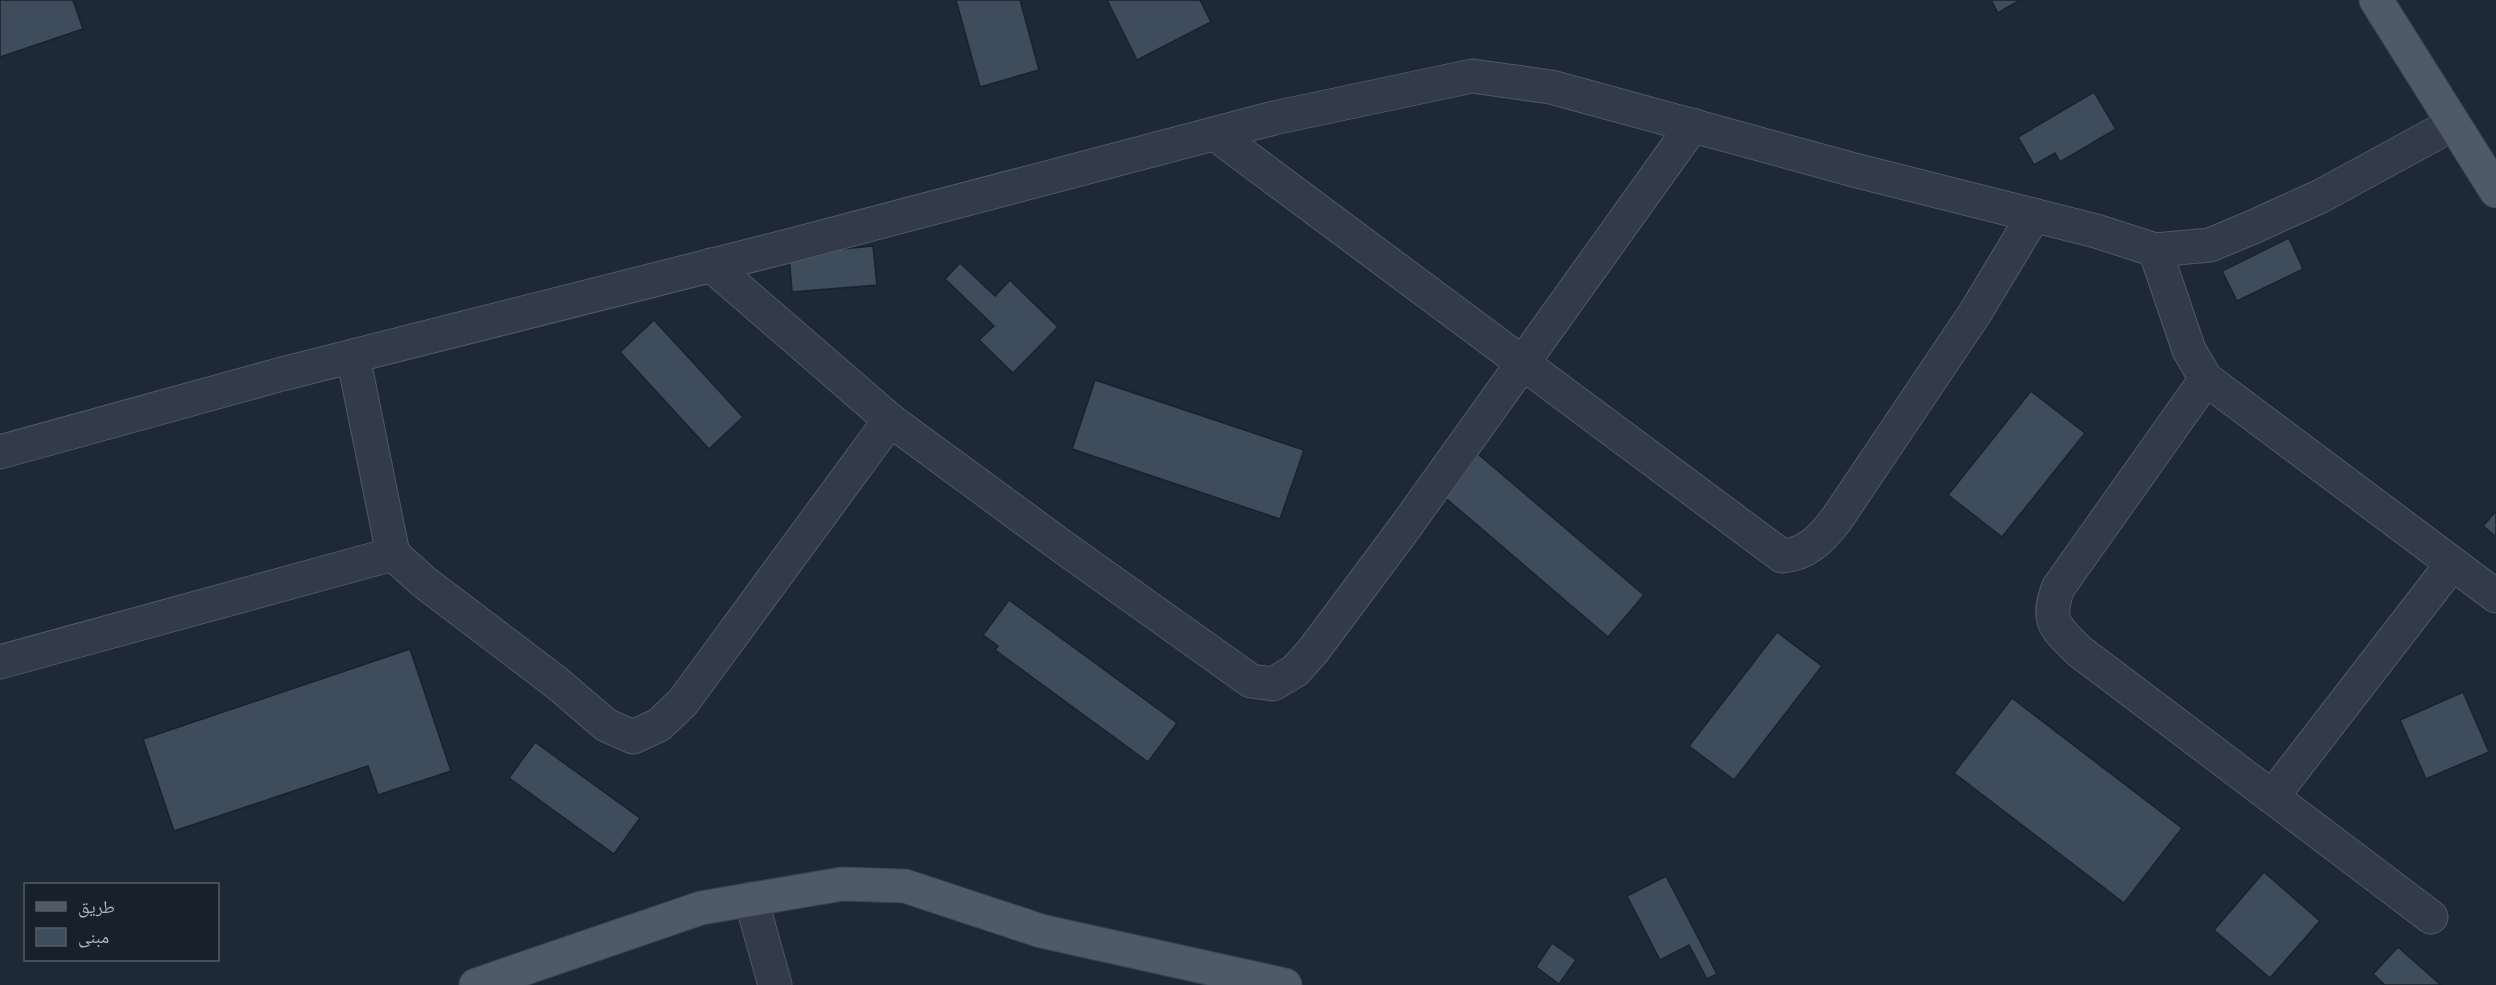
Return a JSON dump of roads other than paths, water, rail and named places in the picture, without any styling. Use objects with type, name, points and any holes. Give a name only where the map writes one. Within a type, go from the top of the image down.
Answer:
[{"type":"main road","points":[[2376,0],[2496,191]]},
{"type":"main road","points":[[476,985],[701,908],[842,884],[905,886],[1041,931],[1285,985]]},
{"type":"street","points":[[0,452],[353,356],[1285,116],[1472,76],[1551,87],[1854,170],[2096,231],[2155,250],[2210,245],[2253,227],[2321,196],[2453,124]]},
{"type":"street","points":[[711,265],[890,420],[1251,681],[1273,684],[1295,671],[1313,651],[1693,125]]},
{"type":"street","points":[[1215,134],[1782,556],[1792,556],[1820,540],[1836,520],[1975,313],[2034,215]]},
{"type":"street","points":[[2155,250],[2189,350],[2206,379],[2496,596]]},
{"type":"street","points":[[353,356],[393,554],[424,582],[557,684],[606,725],[633,737],[659,725],[683,702],[890,420]]},
{"type":"street","points":[[2206,379],[2058,588],[2051,608],[2057,629],[2079,651],[2431,916]]},
{"type":"street","points":[[0,662],[393,554]]},
{"type":"street","points":[[2272,797],[2452,564]]},
{"type":"street","points":[[751,899],[775,985]]}]
